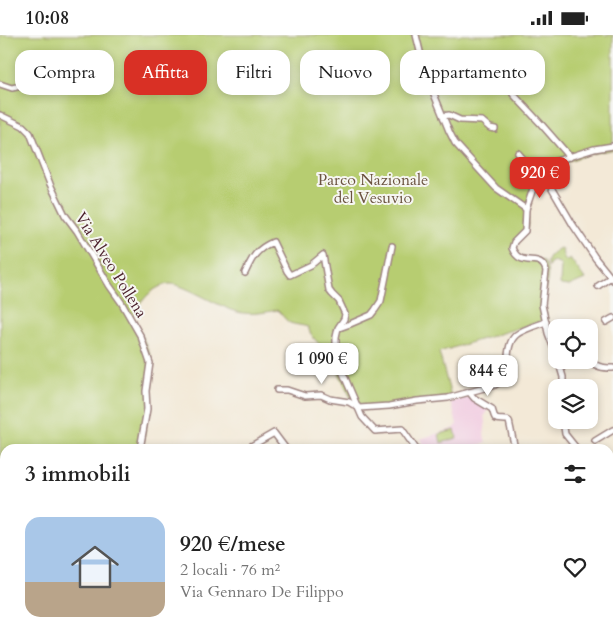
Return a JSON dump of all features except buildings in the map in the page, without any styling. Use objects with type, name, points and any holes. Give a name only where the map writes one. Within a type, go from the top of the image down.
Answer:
[{"type":"street","points":[[416,35],[425,72],[452,137],[462,151],[496,188],[526,209]]},
{"type":"street","points":[[0,84],[7,88],[15,87]]},
{"type":"street","points":[[514,95],[570,157]]},
{"type":"street","name":"Via Alveo Pollena","points":[[0,115],[23,126],[30,133],[65,215],[77,231],[141,337],[150,363],[146,391],[147,409],[141,444]]},
{"type":"street","points":[[442,116],[449,115],[462,120],[482,121],[490,128],[495,129]]},
{"type":"street","points":[[548,333],[542,305],[545,266],[538,261],[518,258],[512,248],[514,242],[525,231],[526,209],[539,171],[550,163],[594,149],[613,146]]},
{"type":"street","points":[[518,153],[525,161],[534,165],[548,182],[573,225],[612,279],[598,286]]},
{"type":"street","points":[[536,182],[548,182]]},
{"type":"street","points":[[244,273],[253,255],[265,245],[273,242],[286,271],[290,275],[311,265],[323,255],[329,289],[340,301],[345,314],[338,328],[336,343],[339,364],[362,417],[375,431],[402,429],[412,444]]},
{"type":"street","points":[[338,328],[371,315],[375,311],[383,293],[392,246]]},
{"type":"street","points":[[606,322],[613,318]]},
{"type":"street","points":[[277,390],[287,390],[305,396],[321,395],[330,399],[349,402],[359,408],[448,398],[495,385],[501,381],[505,374],[510,347],[514,337],[521,332],[546,322]]},
{"type":"street","points":[[598,367],[613,368]]},
{"type":"street","points":[[469,392],[474,398],[492,409],[494,418],[507,419],[509,421],[514,444]]},
{"type":"street","points":[[563,429],[573,444]]},
{"type":"street","points":[[595,441],[613,430]]},
{"type":"street","points":[[255,444],[274,433],[282,444]]},
{"type":"shaded area","points":[[469,397],[489,409],[484,417],[486,421],[484,435],[486,443],[423,444],[420,439],[455,428],[457,424],[451,402]]},
{"type":"green space","name":"Parco Nazionale del Vesuvio","points":[[0,35],[613,35],[613,150],[588,155],[546,169],[530,198],[527,228],[515,247],[518,256],[542,260],[545,265],[548,276],[544,305],[548,319],[439,352],[452,400],[414,403],[390,410],[367,409],[354,404],[331,357],[311,335],[308,327],[290,323],[277,310],[254,313],[237,312],[180,286],[169,284],[147,295],[132,317],[150,355],[151,366],[149,407],[143,444],[0,444]]},
{"type":"green space","points":[[560,248],[563,250],[565,260],[570,258],[585,279],[569,286],[560,284],[561,264],[554,261],[548,267],[547,261]]},
{"type":"green space","points":[[455,430],[457,438],[441,443],[439,434]]}]
